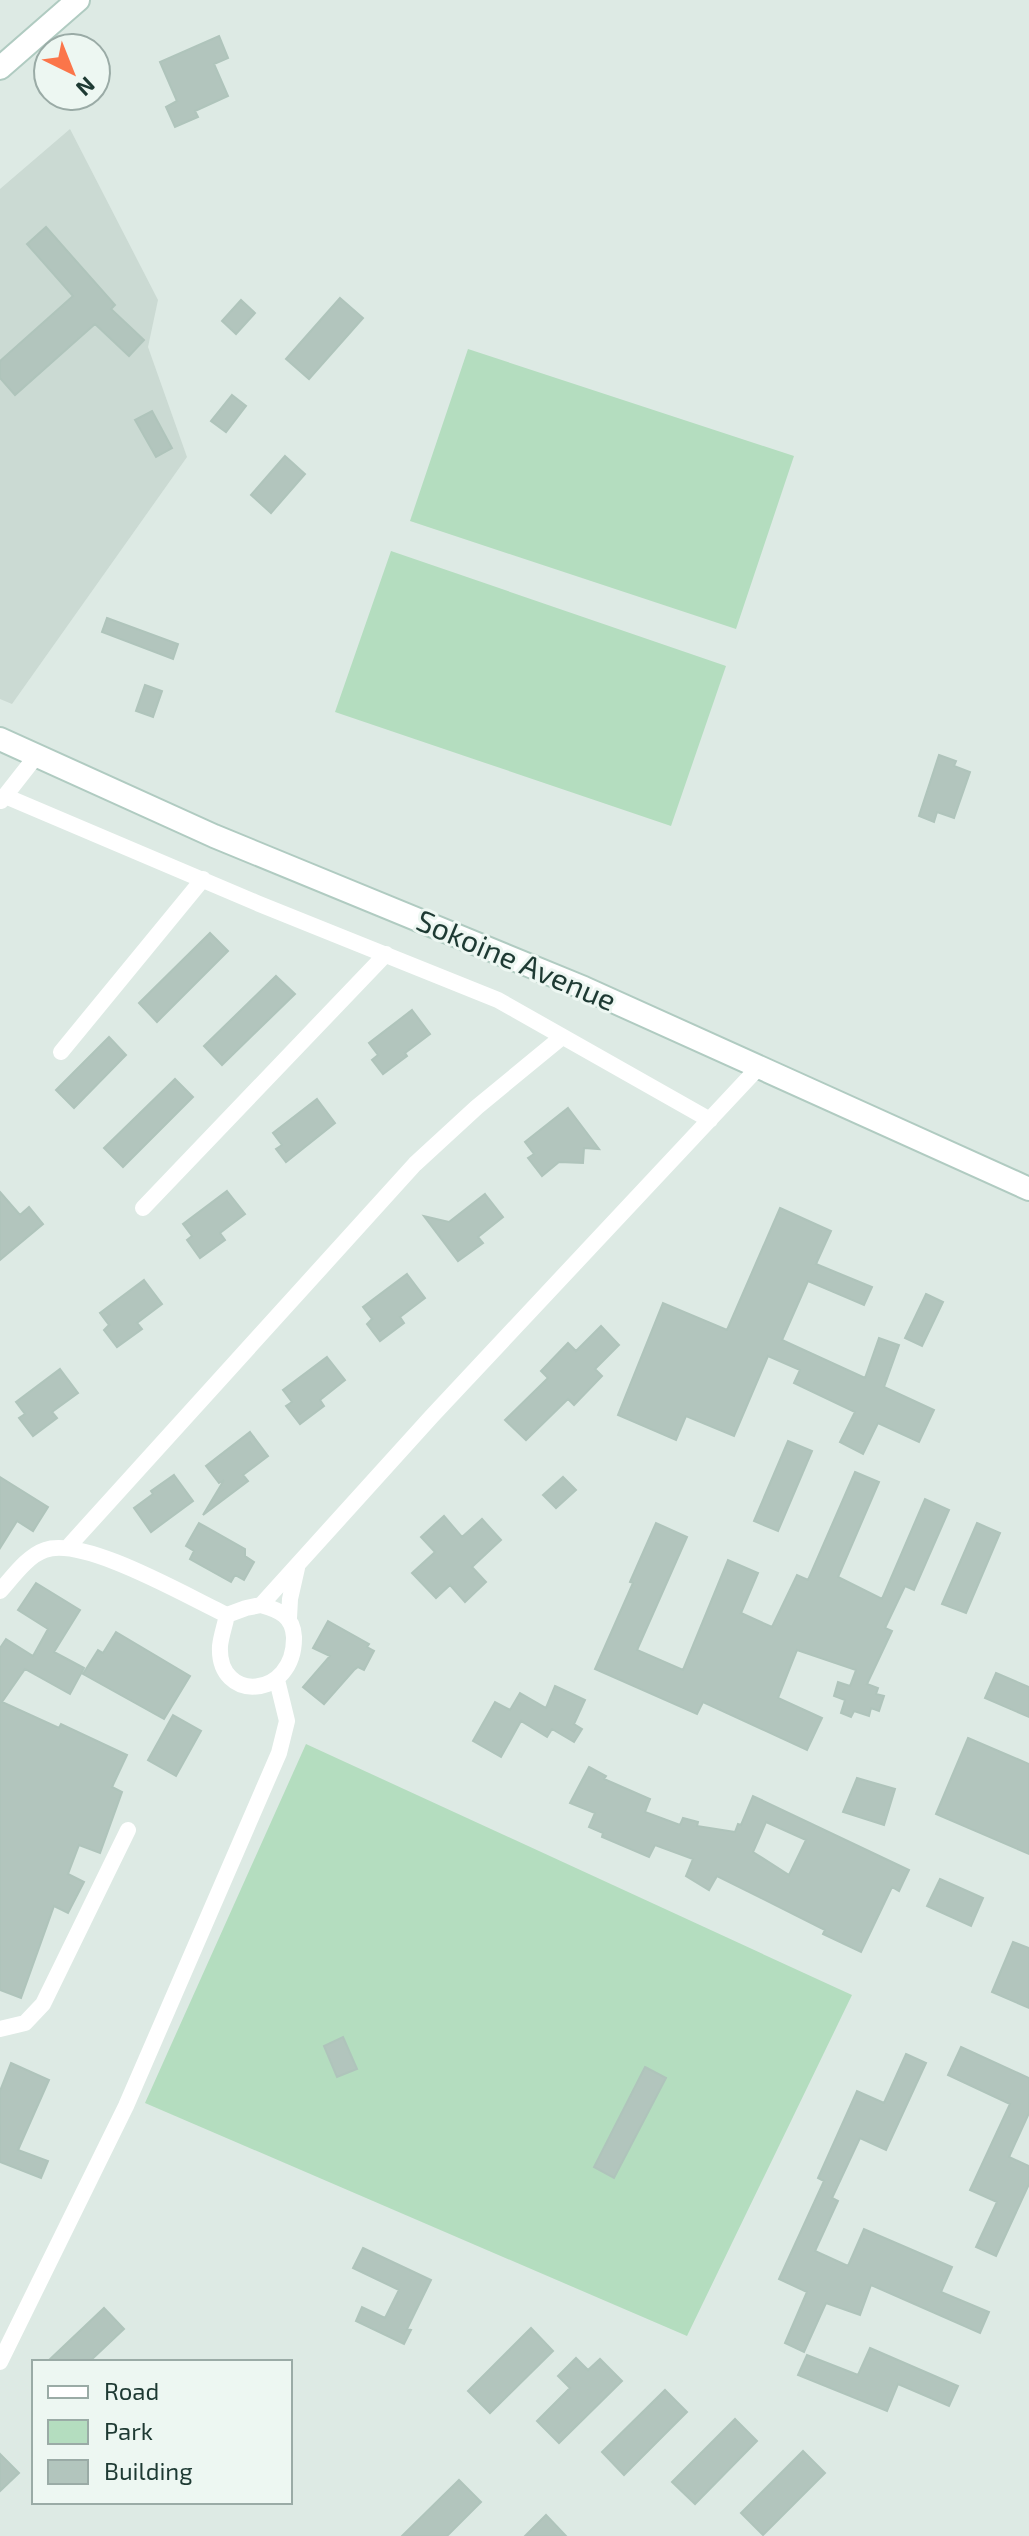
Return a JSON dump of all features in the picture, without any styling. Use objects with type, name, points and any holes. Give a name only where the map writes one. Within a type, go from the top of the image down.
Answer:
[{"type":"street","points":[[0,68],[78,0]]},
{"type":"street","name":"Sokoine Avenue","points":[[0,739],[214,836],[584,988],[1029,1189]]},
{"type":"street","points":[[37,755],[3,799],[498,1000],[710,1120]]},
{"type":"street","points":[[61,1052],[203,879]]},
{"type":"street","points":[[143,1208],[386,954]]},
{"type":"street","points":[[68,1547],[415,1164],[477,1107],[562,1037]]},
{"type":"street","points":[[261,1605],[432,1416],[758,1068]]},
{"type":"street","points":[[0,1591],[43,1550],[68,1547],[89,1551],[227,1615],[261,1605],[278,1609],[289,1618]]},
{"type":"street","points":[[227,1615],[220,1646],[222,1662],[231,1676],[244,1687],[259,1688],[277,1680],[287,1668],[294,1648],[289,1618],[290,1599],[299,1563]]},
{"type":"street","points":[[0,2362],[126,2106],[279,1753],[287,1721],[277,1680]]},
{"type":"street","points":[[0,2029],[25,2023],[43,2004],[128,1830]]},
{"type":"shaded area","points":[[70,129],[158,300],[148,347],[187,457],[12,704],[0,699],[0,189]]},
{"type":"green space","points":[[468,349],[794,456],[736,629],[410,521]]},
{"type":"green space","points":[[391,551],[726,666],[671,826],[335,712]]},
{"type":"green space","points":[[306,1744],[852,1995],[687,2336],[145,2103]]},
{"type":"building","points":[[219,36],[228,58],[214,64],[228,96],[195,111],[198,117],[175,127],[166,107],[177,101],[160,62]]},
{"type":"building","points":[[46,227],[115,305],[111,309],[144,340],[129,356],[95,324],[15,395],[0,378],[0,361],[73,296],[27,244]]},
{"type":"building","points":[[340,298],[363,318],[309,379],[286,359]]},
{"type":"building","points":[[241,300],[255,313],[236,334],[222,321]]},
{"type":"building","points":[[232,395],[246,406],[226,432],[211,421]]},
{"type":"building","points":[[152,411],[172,448],[156,457],[135,420]]},
{"type":"building","points":[[285,456],[305,474],[271,513],[251,495]]},
{"type":"building","points":[[107,618],[178,644],[173,659],[102,632]]},
{"type":"building","points":[[145,685],[162,691],[153,717],[136,711]]},
{"type":"building","points":[[939,755],[956,761],[954,766],[970,772],[954,818],[937,812],[934,822],[919,816]]},
{"type":"building","points":[[210,933],[228,951],[157,1022],[139,1003]]},
{"type":"building","points":[[276,976],[295,994],[222,1065],[204,1046]]},
{"type":"building","points":[[412,1010],[430,1034],[383,1074],[372,1060],[378,1055],[369,1043]]},
{"type":"building","points":[[109,1037],[126,1055],[74,1108],[56,1090]]},
{"type":"building","points":[[175,1079],[193,1097],[123,1167],[104,1148]]},
{"type":"building","points":[[317,1099],[335,1123],[286,1162],[276,1149],[282,1145],[273,1133]]},
{"type":"building","points":[[568,1108],[599,1149],[584,1148],[583,1163],[559,1162],[542,1176],[528,1158],[534,1154],[525,1142]]},
{"type":"building","points":[[227,1191],[245,1214],[220,1233],[225,1240],[200,1258],[187,1240],[192,1236],[183,1224]]},
{"type":"building","points":[[0,1192],[20,1215],[29,1207],[43,1224],[0,1260]]},
{"type":"building","points":[[485,1194],[503,1217],[478,1237],[483,1243],[458,1261],[424,1216],[449,1222]]},
{"type":"building","points":[[780,1208],[831,1231],[816,1264],[872,1287],[864,1305],[808,1281],[782,1340],[865,1378],[879,1338],[899,1345],[884,1387],[934,1410],[919,1442],[878,1423],[863,1454],[840,1442],[855,1412],[794,1383],[800,1370],[768,1356],[734,1436],[686,1416],[676,1440],[618,1415],[663,1303],[727,1330]]},
{"type":"building","points":[[407,1274],[425,1298],[400,1317],[404,1323],[380,1341],[367,1324],[372,1319],[363,1307]]},
{"type":"building","points":[[144,1280],[162,1304],[137,1323],[142,1329],[117,1347],[104,1330],[109,1325],[100,1313]]},
{"type":"building","points":[[926,1294],[943,1302],[922,1346],[905,1338]]},
{"type":"building","points":[[601,1326],[619,1345],[595,1369],[602,1376],[574,1405],[568,1399],[526,1440],[505,1420],[548,1378],[541,1371],[568,1343],[576,1351]]},
{"type":"building","points":[[327,1357],[345,1380],[320,1400],[324,1406],[300,1424],[286,1406],[292,1402],[283,1390]]},
{"type":"building","points":[[60,1369],[78,1393],[52,1412],[57,1418],[33,1436],[19,1418],[25,1414],[16,1402]]},
{"type":"building","points":[[250,1432],[268,1456],[243,1475],[248,1481],[203,1515],[224,1480],[219,1483],[206,1466]]},
{"type":"building","points":[[788,1441],[812,1451],[778,1531],[754,1521]]},
{"type":"building","points":[[855,1472],[879,1482],[838,1577],[882,1599],[925,1499],[949,1510],[914,1590],[905,1586],[885,1628],[892,1631],[867,1684],[878,1688],[876,1694],[884,1696],[879,1711],[871,1708],[869,1716],[854,1711],[851,1717],[841,1713],[845,1700],[834,1696],[838,1682],[850,1686],[856,1670],[797,1650],[778,1698],[822,1718],[807,1750],[703,1702],[697,1714],[595,1669],[656,1523],[687,1537],[637,1650],[683,1670],[728,1560],[758,1573],[741,1613],[772,1627],[797,1575],[808,1580]]},
{"type":"building","points":[[174,1475],[193,1501],[151,1532],[134,1508]]},
{"type":"building","points":[[0,1477],[48,1507],[33,1531],[17,1521],[0,1548]]},
{"type":"building","points":[[563,1477],[576,1490],[556,1508],[543,1495]]},
{"type":"building","points":[[444,1516],[462,1537],[482,1519],[501,1540],[472,1567],[486,1582],[465,1602],[450,1585],[436,1598],[412,1573],[435,1552],[421,1537]]},
{"type":"building","points":[[199,1523],[245,1549],[245,1556],[254,1562],[244,1580],[235,1575],[231,1582],[190,1559],[194,1551],[186,1546]]},
{"type":"building","points":[[977,1523],[1000,1533],[966,1613],[942,1604]]},
{"type":"building","points":[[36,1583],[80,1610],[54,1652],[84,1668],[70,1694],[25,1669],[2,1702],[59,1728],[61,1724],[127,1755],[112,1787],[122,1792],[100,1853],[79,1845],[68,1874],[84,1882],[68,1913],[54,1906],[21,1998],[0,1990],[0,1648],[6,1639],[33,1656],[48,1629],[18,1610]]},
{"type":"building","points":[[328,1621],[369,1644],[367,1647],[374,1651],[364,1670],[358,1667],[354,1670],[324,1704],[303,1687],[330,1656],[313,1648]]},
{"type":"building","points":[[116,1632],[190,1676],[164,1719],[83,1674],[98,1650],[103,1653]]},
{"type":"building","points":[[996,1673],[1029,1687],[1029,1717],[985,1698]]},
{"type":"building","points":[[555,1686],[585,1700],[574,1724],[582,1729],[574,1742],[552,1729],[547,1737],[521,1721],[501,1757],[473,1741],[495,1702],[510,1710],[520,1693],[546,1708]]},
{"type":"building","points":[[173,1715],[201,1731],[176,1776],[148,1760]]},
{"type":"building","points":[[968,1738],[1029,1764],[1029,1854],[936,1814]]},
{"type":"building","points":[[589,1767],[606,1776],[604,1779],[650,1799],[645,1812],[680,1825],[683,1818],[698,1822],[697,1826],[735,1832],[753,1796],[909,1870],[899,1891],[892,1887],[861,1952],[823,1934],[825,1930],[717,1876],[709,1890],[686,1876],[693,1859],[655,1845],[649,1857],[602,1837],[603,1833],[589,1827],[595,1813],[570,1803]],"holes":[[[766,1822],[806,1840],[789,1875],[753,1852]]]},
{"type":"building","points":[[857,1778],[895,1789],[884,1825],[843,1812]]},
{"type":"building","points":[[940,1879],[983,1898],[971,1926],[927,1906]]},
{"type":"building","points":[[1013,1942],[1029,1948],[1029,2008],[992,1992]]},
{"type":"building","points":[[343,2037],[357,2069],[337,2077],[324,2046]]},
{"type":"building","points":[[961,2047],[1029,2078],[1029,2113],[1009,2157],[1029,2166],[1029,2184],[996,2256],[976,2247],[997,2202],[970,2190],[1010,2104],[948,2075]]},
{"type":"building","points":[[906,2054],[926,2063],[886,2150],[860,2138],[832,2198],[838,2201],[815,2251],[848,2266],[864,2229],[952,2267],[941,2292],[989,2312],[980,2333],[871,2285],[860,2315],[826,2303],[804,2352],[785,2343],[807,2292],[779,2279],[824,2181],[818,2178],[857,2091],[884,2103]]},
{"type":"building","points":[[11,2063],[49,2080],[18,2150],[48,2161],[41,2178],[0,2162],[0,2091]]},
{"type":"building","points":[[645,2067],[666,2078],[614,2178],[594,2167]]},
{"type":"building","points":[[363,2248],[431,2280],[407,2329],[411,2330],[404,2344],[356,2321],[362,2307],[385,2318],[399,2290],[353,2268]]},
{"type":"building","points":[[104,2308],[124,2329],[91,2360],[49,2360]]},
{"type":"building","points":[[531,2328],[553,2351],[490,2413],[468,2391]]},
{"type":"building","points":[[870,2348],[958,2386],[949,2406],[898,2384],[887,2411],[798,2375],[807,2355],[858,2375]]},
{"type":"building","points":[[576,2358],[588,2370],[600,2359],[622,2381],[559,2443],[537,2421],[570,2388],[558,2376]]},
{"type":"building","points":[[665,2390],[687,2412],[624,2475],[602,2452]]},
{"type":"building","points":[[735,2419],[757,2441],[695,2504],[672,2482]]},
{"type":"building","points":[[803,2451],[825,2473],[763,2535],[741,2513]]},
{"type":"building","points":[[0,2454],[19,2473],[0,2491]]},
{"type":"building","points":[[459,2480],[481,2502],[447,2536],[402,2536]]},
{"type":"building","points":[[546,2515],[566,2536],[525,2536]]}]
